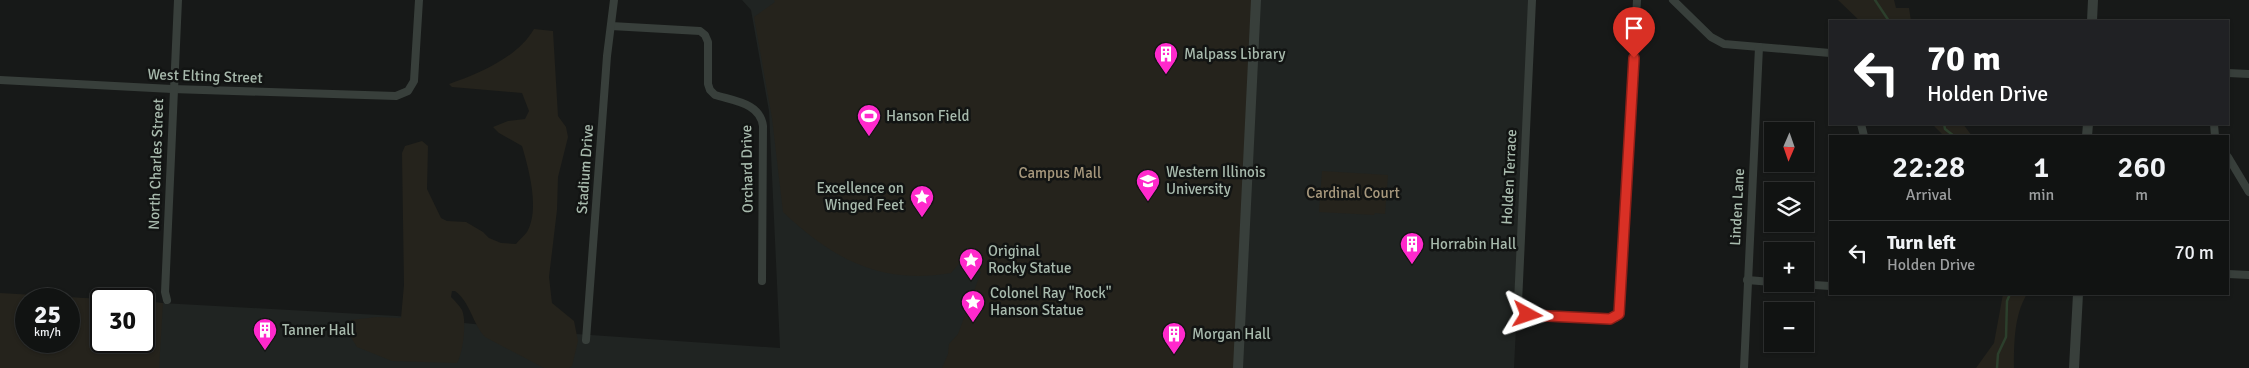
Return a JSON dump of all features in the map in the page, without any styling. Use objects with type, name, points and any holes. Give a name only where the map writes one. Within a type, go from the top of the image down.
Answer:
[{"type":"street","name":"North Charles Street","points":[[167,300],[165,292],[172,89],[178,0]]},
{"type":"street","name":"West Elting Street","points":[[0,80],[172,89],[391,97],[408,91],[415,76],[419,0]]},
{"type":"street","name":"Stadium Drive","points":[[586,340],[614,0]]},
{"type":"street","points":[[1238,368],[1256,0]]},
{"type":"street","name":"Holden Terrace","points":[[1532,0],[1518,303],[1525,313],[1532,316],[1610,319],[1616,318],[1620,311],[1637,0]]},
{"type":"street","points":[[1673,0],[1717,41],[1724,44],[1829,53]]},
{"type":"street","points":[[2092,20],[2093,0]]},
{"type":"street","name":"Orchard Drive","points":[[611,26],[700,31],[705,35],[708,42],[708,84],[710,90],[715,95],[753,108],[760,116],[762,126],[762,281]]},
{"type":"street","name":"Linden Lane","points":[[1744,368],[1759,47]]},
{"type":"street","points":[[2229,73],[2249,74]]},
{"type":"street","points":[[2229,159],[2249,192]]},
{"type":"street","points":[[2229,274],[2249,276]]},
{"type":"street","points":[[1747,280],[1764,281]]},
{"type":"street","points":[[1814,285],[1829,286]]},
{"type":"street","points":[[2074,368],[2078,295]]},
{"type":"shaded area","name":"Western Illinois University","points":[[742,0],[1532,0],[1514,368],[0,368],[0,294],[15,295],[15,353],[80,353],[80,298],[90,298],[90,353],[155,353],[155,303],[397,316],[562,333],[780,348],[769,111],[751,10]]},
{"type":"green space","name":"Campus Mall","points":[[774,0],[1256,0],[1238,368],[942,368],[948,354],[949,344],[958,334],[981,272],[962,260],[951,273],[925,276],[902,275],[859,265],[820,243],[783,212],[772,118],[754,17],[775,2]]},
{"type":"green space","points":[[1838,0],[1894,0],[1896,8],[1909,8],[1911,20],[1859,20]]},
{"type":"green space","points":[[534,29],[553,31],[558,116],[566,127],[568,137],[558,177],[557,210],[549,277],[552,303],[574,321],[578,341],[572,366],[569,368],[544,368],[485,337],[477,326],[465,301],[455,291],[452,291],[451,297],[462,310],[464,322],[463,345],[457,363],[392,361],[357,347],[349,334],[348,326],[351,320],[377,317],[401,318],[404,285],[402,153],[405,146],[422,141],[428,146],[427,189],[441,218],[447,221],[466,222],[489,238],[501,243],[516,244],[527,232],[531,223],[533,201],[530,178],[522,146],[499,133],[493,127],[508,121],[525,119],[529,111],[522,93],[452,87],[449,84],[485,70],[508,56],[527,39]]},
{"type":"green space","points":[[1933,125],[1964,125],[1971,135],[1943,135]]},
{"type":"green space","name":"Cardinal Court","points":[[1322,171],[1388,175],[1385,214],[1319,212]]},
{"type":"green space","points":[[0,293],[15,294],[15,353],[80,353],[80,298],[90,298],[90,353],[155,353],[155,302],[163,303],[159,368],[0,368]]},
{"type":"green space","points":[[2003,295],[2026,295],[2017,320],[2014,368],[1976,368],[1994,343]]},
{"type":"waterway","points":[[1875,0],[1888,20]]},
{"type":"waterway","points":[[1944,125],[1945,129],[1953,135]]},
{"type":"waterway","points":[[1997,368],[1998,354],[2006,337],[2007,301],[2010,295]]},
{"type":"place","name":"Malpass Library","points":[[1166,75]]},
{"type":"place","name":"Hanson Field","points":[[869,137]]},
{"type":"place","name":"Western Illinois University","points":[[1148,202]]},
{"type":"place","name":"Excellence on Winged Feet","points":[[922,218]]},
{"type":"place","name":"Horrabin Hall","points":[[1412,265]]},
{"type":"place","name":"Original Rocky Statue","points":[[971,281]]},
{"type":"place","name":"Colonel Ray \"Rock\" Hanson Statue","points":[[973,323]]},
{"type":"place","name":"Tanner Hall","points":[[265,351]]},
{"type":"place","name":"Morgan Hall","points":[[1174,355]]},
{"type":"route","points":[[1528,315],[1610,319],[1616,318],[1619,314],[1634,58]]}]
